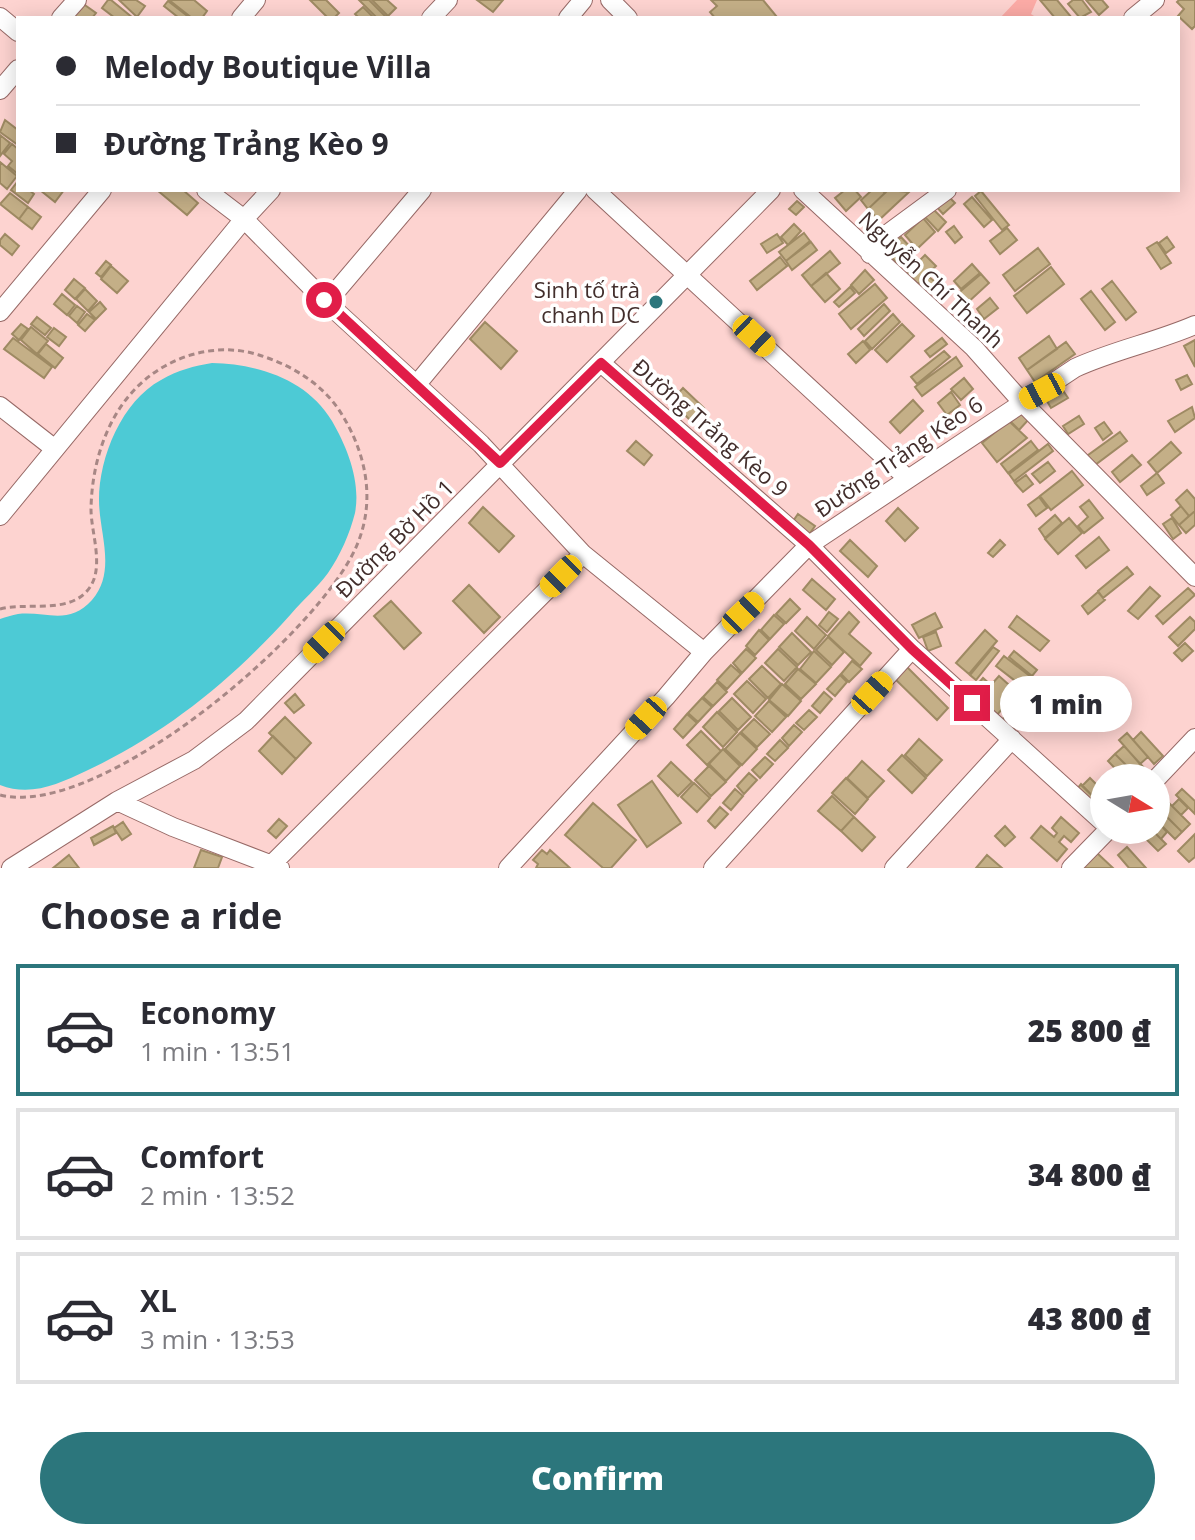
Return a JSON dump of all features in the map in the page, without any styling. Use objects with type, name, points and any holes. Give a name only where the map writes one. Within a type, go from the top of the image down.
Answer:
[{"type":"street","points":[[63,16],[77,0]]},
{"type":"street","points":[[243,16],[256,0]]},
{"type":"street","points":[[433,16],[448,0]]},
{"type":"street","points":[[570,16],[583,0]]},
{"type":"street","points":[[610,0],[626,16]]},
{"type":"street","points":[[1135,16],[1155,0]]},
{"type":"street","points":[[0,17],[16,30]]},
{"type":"street","points":[[0,90],[16,71]]},
{"type":"street","points":[[0,312],[100,192]]},
{"type":"street","points":[[209,192],[244,219],[327,302],[500,463],[583,554],[704,652]]},
{"type":"street","points":[[0,516],[269,192]]},
{"type":"street","points":[[327,302],[420,192]]},
{"type":"street","points":[[417,384],[576,192]]},
{"type":"street","points":[[597,192],[907,478]]},
{"type":"street","name":"Đường Bờ Hồ 1","points":[[11,868],[117,801],[194,760],[246,721],[769,192]]},
{"type":"street","name":"Nguyễn Chí Thanh","points":[[805,192],[974,348],[1022,402],[1195,577]]},
{"type":"street","points":[[870,254],[890,232],[944,192]]},
{"type":"street","name":"Đường Trảng Kèo 6","points":[[508,868],[704,652],[809,545],[1075,368],[1105,353],[1153,341],[1195,325]]},
{"type":"street","name":"Đường Trảng Kèo 9","points":[[601,363],[809,545],[912,649],[1090,810]]},
{"type":"street","points":[[0,406],[55,449]]},
{"type":"street","points":[[117,801],[173,827],[275,866],[583,554]]},
{"type":"street","points":[[713,868],[912,649]]},
{"type":"street","points":[[1170,764],[1195,738]]},
{"type":"street","points":[[894,868],[1012,739]]},
{"type":"street","points":[[1071,868],[1094,844]]},
{"type":"path","points":[[0,609],[14,605],[68,603],[88,591],[98,563],[91,510],[94,475],[104,439],[121,404],[134,387],[176,360],[198,352],[240,350],[294,369],[325,393],[339,410],[358,444],[365,466],[367,505],[357,546],[333,583],[293,631],[232,689],[145,752],[81,784],[51,795],[20,799],[0,795]]},
{"type":"shaded area","points":[[1017,0],[1037,0],[1031,14],[1034,16],[1002,16]]},
{"type":"water","points":[[212,363],[247,367],[280,377],[295,384],[322,406],[343,442],[356,489],[355,513],[340,552],[324,578],[269,638],[222,682],[171,722],[115,756],[55,784],[23,790],[0,785],[0,619],[18,614],[66,615],[75,613],[92,600],[104,577],[100,483],[115,432],[147,389],[174,374]]},
{"type":"building","points":[[111,0],[131,16],[112,16],[102,8]]},
{"type":"building","points":[[119,0],[136,0],[145,6],[136,16]]},
{"type":"building","points":[[169,0],[194,0],[207,11],[203,16],[189,16]]},
{"type":"building","points":[[310,0],[326,0],[339,13],[326,16]]},
{"type":"building","points":[[359,0],[369,0],[385,16],[375,16]]},
{"type":"building","points":[[372,0],[387,0],[396,8],[388,16]]},
{"type":"building","points":[[477,0],[503,0],[493,12]]},
{"type":"building","points":[[711,0],[763,0],[776,16],[713,16],[710,12],[717,6]]},
{"type":"building","points":[[1040,0],[1057,0],[1070,16],[1053,16]]},
{"type":"building","points":[[1073,0],[1082,0],[1091,12],[1078,16],[1068,4]]},
{"type":"building","points":[[1086,0],[1102,0],[1108,7],[1099,15]]},
{"type":"building","points":[[1195,0],[1195,26],[1192,29],[1178,16],[1184,9],[1177,2]]},
{"type":"building","points":[[168,1],[187,16],[176,16],[164,6]]},
{"type":"building","points":[[82,3],[96,13],[94,16],[72,16]]},
{"type":"building","points":[[363,7],[372,16],[357,16],[355,14]]},
{"type":"building","points":[[5,120],[16,128],[16,144],[0,132]]},
{"type":"building","points":[[0,135],[10,143],[0,156]]},
{"type":"building","points":[[12,144],[16,147],[16,172],[8,166],[12,161],[4,154]]},
{"type":"building","points":[[0,162],[16,177],[7,189],[0,183]]},
{"type":"building","points":[[16,184],[16,192],[34,194],[28,203],[11,190]]},
{"type":"building","points":[[42,192],[62,192],[55,202]]},
{"type":"building","points":[[159,192],[185,192],[198,203],[187,215]]},
{"type":"building","points":[[842,192],[857,192],[861,197],[846,211],[835,198]]},
{"type":"building","points":[[870,192],[885,193],[868,209],[861,200]]},
{"type":"building","points":[[886,192],[909,192],[879,220],[868,209]]},
{"type":"building","points":[[982,192],[1009,225],[1002,230],[975,196]]},
{"type":"building","points":[[10,193],[28,207],[19,219],[0,204]]},
{"type":"building","points":[[946,194],[955,203],[943,214],[935,205]]},
{"type":"building","points":[[972,197],[992,220],[984,227],[964,204]]},
{"type":"building","points":[[797,201],[804,207],[796,215],[789,209]]},
{"type":"building","points":[[28,207],[41,217],[32,229],[19,219]]},
{"type":"building","points":[[932,208],[946,222],[938,231],[924,216]]},
{"type":"building","points":[[923,218],[935,232],[917,249],[905,235]]},
{"type":"building","points":[[794,224],[801,231],[788,245],[781,237]]},
{"type":"building","points":[[954,226],[962,237],[955,243],[946,232]]},
{"type":"building","points":[[1007,228],[1017,240],[1000,254],[990,241]]},
{"type":"building","points":[[804,233],[810,241],[786,261],[779,252]]},
{"type":"building","points":[[5,234],[19,246],[12,255],[0,245]]},
{"type":"building","points":[[777,234],[783,243],[767,253],[761,244]]},
{"type":"building","points":[[901,237],[912,249],[897,263],[885,251]]},
{"type":"building","points":[[1167,237],[1174,247],[1166,253],[1159,243]]},
{"type":"building","points":[[811,242],[817,250],[792,270],[786,261]]},
{"type":"building","points":[[1157,242],[1171,263],[1161,269],[1147,248]]},
{"type":"building","points":[[1038,248],[1050,264],[1015,291],[1003,275]]},
{"type":"building","points":[[830,251],[840,263],[811,286],[802,275]]},
{"type":"building","points":[[925,255],[936,266],[918,284],[907,273]]},
{"type":"building","points":[[780,257],[787,266],[757,290],[750,281]]},
{"type":"building","points":[[106,261],[111,265],[101,277],[96,273]]},
{"type":"building","points":[[972,264],[980,273],[961,289],[954,281]]},
{"type":"building","points":[[111,266],[128,281],[117,293],[101,279]]},
{"type":"building","points":[[1051,267],[1064,284],[1027,313],[1014,296]]},
{"type":"building","points":[[865,270],[874,280],[859,294],[851,285]]},
{"type":"building","points":[[826,273],[840,289],[825,302],[811,286]]},
{"type":"building","points":[[981,274],[989,283],[965,305],[956,295]]},
{"type":"building","points":[[929,277],[939,285],[931,294],[921,286]]},
{"type":"building","points":[[74,279],[85,288],[75,299],[65,290]]},
{"type":"building","points":[[1112,281],[1136,312],[1126,320],[1102,289]]},
{"type":"building","points":[[875,284],[887,298],[851,329],[839,314]]},
{"type":"building","points":[[850,287],[855,293],[839,307],[834,302]]},
{"type":"building","points":[[85,289],[97,301],[88,311],[76,299]]},
{"type":"building","points":[[1091,291],[1115,322],[1105,330],[1081,299]]},
{"type":"building","points":[[62,294],[75,305],[67,315],[54,304]]},
{"type":"building","points":[[990,298],[998,308],[984,319],[977,309]]},
{"type":"building","points":[[100,302],[106,309],[96,319],[89,312]]},
{"type":"building","points":[[884,304],[890,311],[864,336],[858,329]]},
{"type":"building","points":[[77,306],[85,312],[77,323],[69,316]]},
{"type":"building","points":[[87,314],[95,320],[85,331],[78,325]]},
{"type":"building","points":[[893,314],[900,322],[872,349],[865,341]]},
{"type":"building","points":[[37,317],[51,328],[45,335],[31,324]]},
{"type":"building","points":[[485,322],[517,351],[501,369],[470,339]]},
{"type":"building","points":[[21,324],[28,329],[19,340],[12,334]]},
{"type":"building","points":[[902,324],[914,336],[887,362],[875,350]]},
{"type":"building","points":[[31,327],[48,341],[37,354],[21,340]]},
{"type":"building","points":[[54,328],[66,337],[59,346],[47,337]]},
{"type":"building","points":[[1049,336],[1057,349],[1027,370],[1019,358]]},
{"type":"building","points":[[13,338],[52,367],[44,378],[4,349]]},
{"type":"building","points":[[942,338],[947,344],[930,357],[925,351]]},
{"type":"building","points":[[1195,340],[1195,367],[1184,346]]},
{"type":"building","points":[[863,341],[870,350],[856,363],[848,354]]},
{"type":"building","points":[[1066,342],[1075,354],[1035,382],[1027,370]]},
{"type":"building","points":[[46,344],[63,358],[55,368],[38,354]]},
{"type":"building","points":[[944,351],[950,357],[917,384],[911,377]]},
{"type":"building","points":[[956,357],[962,366],[922,396],[915,387]]},
{"type":"building","points":[[1187,375],[1192,384],[1181,390],[1176,380]]},
{"type":"building","points":[[964,378],[973,389],[961,400],[951,389]]},
{"type":"building","points":[[1060,386],[1068,398],[1051,408],[1044,396]]},
{"type":"building","points":[[683,388],[704,408],[691,421],[671,401]]},
{"type":"building","points":[[951,392],[960,405],[947,415],[938,403]]},
{"type":"building","points":[[913,400],[923,411],[900,433],[890,422]]},
{"type":"building","points":[[1192,407],[1195,418],[1175,432],[1168,421]]},
{"type":"building","points":[[1020,410],[1029,419],[1019,430],[1009,420]]},
{"type":"building","points":[[1079,416],[1084,424],[1068,434],[1063,426]]},
{"type":"building","points":[[1009,421],[1027,438],[997,462],[982,443]]},
{"type":"building","points":[[1104,422],[1112,433],[1103,440],[1095,428]]},
{"type":"building","points":[[1120,432],[1127,441],[1091,468],[1084,458]]},
{"type":"building","points":[[636,441],[652,455],[644,465],[627,451]]},
{"type":"building","points":[[1031,441],[1038,450],[1008,473],[1001,464]]},
{"type":"building","points":[[1171,442],[1181,453],[1157,473],[1148,462]]},
{"type":"building","points":[[1048,444],[1053,451],[1014,481],[1009,474]]},
{"type":"building","points":[[1132,455],[1141,465],[1120,482],[1112,472]]},
{"type":"building","points":[[1048,462],[1055,471],[1040,483],[1032,474]]},
{"type":"building","points":[[1072,471],[1083,485],[1051,510],[1040,496]]},
{"type":"building","points":[[1157,473],[1164,483],[1147,495],[1141,486]]},
{"type":"building","points":[[1026,475],[1033,484],[1023,492],[1015,483]]},
{"type":"building","points":[[1187,490],[1195,499],[1195,511],[1189,516],[1176,500]]},
{"type":"building","points":[[1039,497],[1047,508],[1036,516],[1028,505]]},
{"type":"building","points":[[1089,500],[1103,518],[1084,533],[1078,526],[1088,517],[1080,507]]},
{"type":"building","points":[[1181,506],[1189,516],[1179,525],[1171,515]]},
{"type":"building","points":[[483,507],[514,536],[499,552],[469,523]]},
{"type":"building","points":[[898,508],[918,528],[905,541],[886,521]]},
{"type":"building","points":[[1195,511],[1195,525],[1186,533],[1179,525]]},
{"type":"building","points":[[798,514],[815,526],[808,536],[791,524]]},
{"type":"building","points":[[1055,515],[1062,523],[1045,538],[1039,529]]},
{"type":"building","points":[[1069,518],[1082,533],[1058,554],[1045,539]]},
{"type":"building","points":[[1172,518],[1181,533],[1173,539],[1163,524]]},
{"type":"building","points":[[1099,537],[1109,550],[1086,568],[1076,556]]},
{"type":"building","points":[[850,540],[877,566],[868,577],[840,551]]},
{"type":"building","points":[[1000,540],[1005,545],[993,557],[988,553]]},
{"type":"building","points":[[1127,567],[1133,574],[1103,598],[1098,591]]},
{"type":"building","points":[[812,579],[835,599],[826,610],[803,590]]},
{"type":"building","points":[[469,585],[500,617],[484,633],[453,601]]},
{"type":"building","points":[[1150,587],[1160,596],[1138,619],[1128,611]]},
{"type":"building","points":[[1188,588],[1195,595],[1163,624],[1156,616]]},
{"type":"building","points":[[1098,592],[1105,600],[1088,614],[1082,606]]},
{"type":"building","points":[[790,599],[800,609],[786,623],[776,614]]},
{"type":"building","points":[[391,601],[421,633],[404,649],[374,616]]},
{"type":"building","points":[[829,612],[838,619],[827,632],[819,625]]},
{"type":"building","points":[[849,612],[859,622],[849,634],[871,653],[860,666],[828,636]]},
{"type":"building","points":[[935,613],[942,627],[919,638],[912,625]]},
{"type":"building","points":[[774,615],[784,624],[770,639],[761,630]]},
{"type":"building","points":[[1017,616],[1049,641],[1040,651],[1009,627]]},
{"type":"building","points":[[807,617],[826,635],[814,649],[795,631]]},
{"type":"building","points":[[1190,617],[1195,622],[1195,629],[1178,646],[1169,637]]},
{"type":"building","points":[[759,630],[769,640],[755,655],[746,646]]},
{"type":"building","points":[[985,630],[997,641],[969,674],[956,663]]},
{"type":"building","points":[[936,632],[941,646],[928,651],[923,637]]},
{"type":"building","points":[[792,633],[811,652],[798,665],[779,647]]},
{"type":"building","points":[[828,637],[844,652],[832,665],[816,650]]},
{"type":"building","points":[[1185,643],[1193,651],[1182,661],[1174,653]]},
{"type":"building","points":[[993,647],[999,651],[976,680],[970,675]]},
{"type":"building","points":[[746,649],[756,658],[742,673],[733,663]]},
{"type":"building","points":[[778,649],[797,667],[784,681],[765,663]]},
{"type":"building","points":[[814,651],[831,667],[816,683],[800,669]]},
{"type":"building","points":[[1014,651],[1037,670],[1032,676],[1009,657]]},
{"type":"building","points":[[1004,656],[1031,677],[1023,687],[996,666]]},
{"type":"building","points":[[852,661],[862,669],[849,682],[841,674]]},
{"type":"building","points":[[904,664],[948,708],[937,720],[892,676]]},
{"type":"building","points":[[731,665],[741,674],[727,689],[717,680]]},
{"type":"building","points":[[762,666],[781,684],[768,698],[749,679]]},
{"type":"building","points":[[798,669],[816,684],[801,699],[785,684]]},
{"type":"building","points":[[840,675],[847,682],[835,696],[827,689]]},
{"type":"building","points":[[999,676],[1017,692],[996,716],[970,693],[983,678],[991,685]]},
{"type":"building","points":[[747,681],[766,699],[753,713],[734,694]]},
{"type":"building","points":[[717,682],[727,692],[713,706],[703,697]]},
{"type":"building","points":[[782,684],[801,701],[788,716],[769,700]]},
{"type":"building","points":[[824,692],[832,699],[820,713],[812,706]]},
{"type":"building","points":[[295,694],[304,705],[294,713],[285,703]]},
{"type":"building","points":[[702,698],[712,707],[698,722],[688,713]]},
{"type":"building","points":[[732,698],[751,717],[738,730],[719,711]]},
{"type":"building","points":[[1020,699],[1031,708],[1013,729],[1002,720]]},
{"type":"building","points":[[769,701],[786,717],[772,732],[755,716]]},
{"type":"building","points":[[809,710],[817,717],[804,730],[796,723]]},
{"type":"building","points":[[717,712],[737,732],[723,747],[703,727]]},
{"type":"building","points":[[687,714],[697,723],[683,738],[674,729]]},
{"type":"building","points":[[285,717],[311,743],[296,759],[269,733]]},
{"type":"building","points":[[754,719],[770,734],[757,747],[741,732]]},
{"type":"building","points":[[794,725],[802,732],[789,746],[782,738]]},
{"type":"building","points":[[701,731],[721,751],[707,765],[687,745]]},
{"type":"building","points":[[1141,732],[1163,756],[1154,764],[1133,740]]},
{"type":"building","points":[[740,733],[757,749],[742,765],[725,749]]},
{"type":"building","points":[[1127,733],[1148,757],[1140,764],[1119,740]]},
{"type":"building","points":[[273,736],[296,759],[282,774],[259,751]]},
{"type":"building","points":[[919,739],[942,760],[927,776],[905,755]]},
{"type":"building","points":[[780,740],[788,748],[775,761],[767,754]]},
{"type":"building","points":[[1124,746],[1140,764],[1125,764],[1115,754]]},
{"type":"building","points":[[723,749],[740,766],[726,781],[709,764]]},
{"type":"building","points":[[1115,754],[1125,764],[1111,764],[1108,761]]},
{"type":"building","points":[[902,755],[926,778],[912,793],[888,770]]},
{"type":"building","points":[[765,757],[773,764],[760,778],[752,770]]},
{"type":"building","points":[[862,761],[884,781],[868,798],[847,778]]},
{"type":"building","points":[[671,762],[692,782],[678,796],[658,776]]},
{"type":"building","points":[[709,766],[726,782],[711,796],[695,780]]},
{"type":"building","points":[[749,773],[757,780],[744,794],[737,786]]},
{"type":"building","points":[[846,778],[868,799],[855,814],[832,793]]},
{"type":"building","points":[[1090,778],[1090,794],[1082,786]]},
{"type":"building","points":[[652,781],[681,823],[647,847],[618,805]]},
{"type":"building","points":[[694,783],[710,798],[697,812],[681,797]]},
{"type":"building","points":[[1081,784],[1090,793],[1090,802],[1076,790]]},
{"type":"building","points":[[735,789],[743,796],[731,810],[723,803]]},
{"type":"building","points":[[1182,789],[1195,801],[1195,814],[1176,795]]},
{"type":"building","points":[[832,796],[854,817],[841,831],[818,811]]},
{"type":"building","points":[[1179,799],[1188,808],[1181,815],[1172,806]]},
{"type":"building","points":[[593,803],[636,840],[611,868],[603,868],[565,835]]},
{"type":"building","points":[[1170,804],[1190,824],[1182,832],[1170,820]]},
{"type":"building","points":[[720,807],[728,814],[715,828],[708,821]]},
{"type":"building","points":[[854,817],[875,837],[862,851],[841,831]]},
{"type":"building","points":[[1061,817],[1079,833],[1071,842],[1064,836],[1059,842],[1067,849],[1057,861],[1031,838],[1041,826],[1054,837],[1057,833],[1052,828]]},
{"type":"building","points":[[279,819],[287,826],[276,838],[268,831]]},
{"type":"building","points":[[1170,820],[1182,832],[1175,839],[1170,834]]},
{"type":"building","points":[[123,822],[131,834],[122,840],[114,828]]},
{"type":"building","points":[[113,826],[116,833],[94,845],[91,838]]},
{"type":"building","points":[[1005,826],[1015,837],[1005,846],[995,836]]},
{"type":"building","points":[[1195,834],[1195,857],[1189,862],[1178,851]]},
{"type":"building","points":[[1151,844],[1166,844],[1158,851]]},
{"type":"building","points":[[1127,847],[1146,868],[1129,868],[1118,855]]},
{"type":"building","points":[[201,850],[222,857],[218,868],[194,868]]},
{"type":"building","points":[[542,850],[547,854],[550,850],[570,868],[536,868],[538,864],[533,860]]},
{"type":"building","points":[[1097,853],[1113,868],[1083,868]]},
{"type":"building","points":[[69,855],[79,868],[53,868]]},
{"type":"building","points":[[987,855],[1002,868],[976,868]]},
{"type":"place","name":"Sinh tố trà chanh DC","points":[[656,302]]},
{"type":"route","points":[[324,300],[500,463],[601,363],[809,545],[912,649],[972,703]]}]
